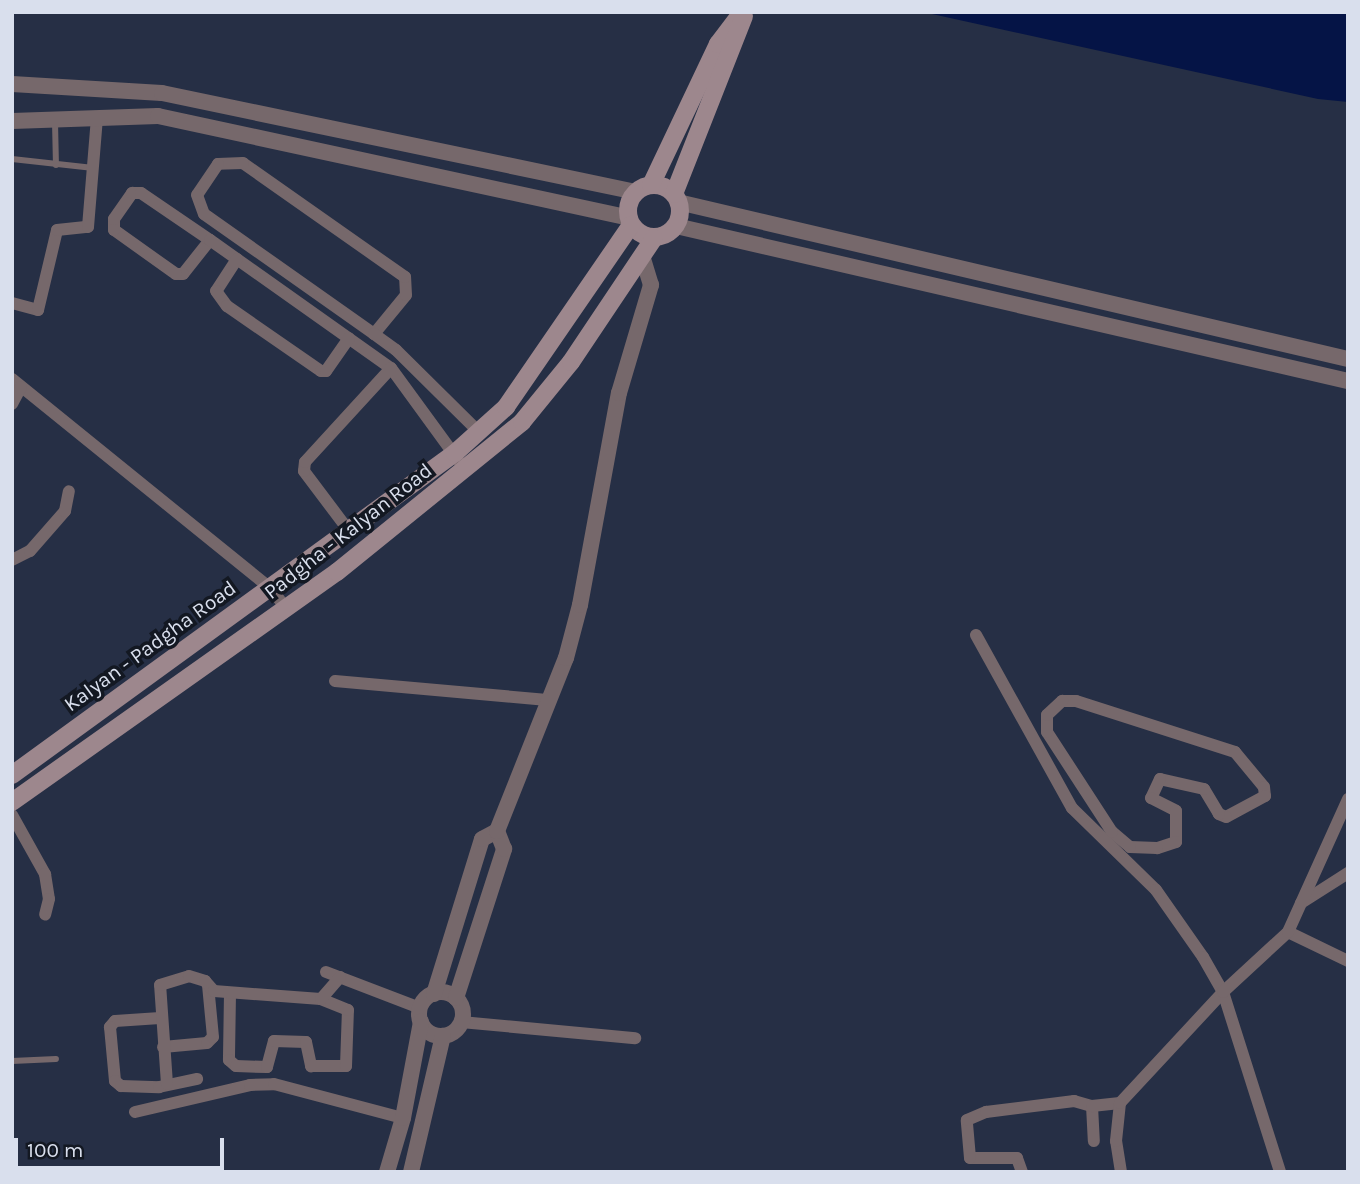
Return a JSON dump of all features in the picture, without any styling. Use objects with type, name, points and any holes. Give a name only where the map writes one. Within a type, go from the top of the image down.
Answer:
[{"type":"main road","points":[[676,198],[643,189],[718,44],[743,12]]},
{"type":"main road","points":[[629,221],[654,238],[676,226],[676,198],[734,50],[743,12]]},
{"type":"main road","name":"Kalyan - Padgha Road","points":[[14,770],[349,531],[459,461],[479,432],[506,407],[629,221],[643,189]]},
{"type":"main road","name":"Padgha - Kalyan Road","points":[[12,802],[337,572],[459,461],[522,422],[571,362],[654,238]]},
{"type":"main road","points":[[321,551],[337,572]]},
{"type":"street","points":[[12,84],[162,93],[643,189]]},
{"type":"street","points":[[12,121],[158,117],[629,221]]},
{"type":"street","points":[[12,303],[38,310],[42,306],[57,230],[88,227],[92,217],[96,169],[97,118]]},
{"type":"street","points":[[374,334],[406,295],[405,277],[243,163],[218,164],[197,195],[204,214],[396,350],[479,432]]},
{"type":"street","points":[[209,240],[183,274],[176,274],[114,230],[114,219],[132,193],[141,194],[209,240],[237,259],[391,368],[459,461]]},
{"type":"street","points":[[676,198],[1348,359]]},
{"type":"street","points":[[676,226],[1348,381]]},
{"type":"street","points":[[387,1172],[403,1118],[421,1015],[434,994],[482,839],[497,831],[566,658],[577,618],[619,393],[651,285],[642,257]]},
{"type":"street","points":[[237,259],[216,291],[227,306],[321,371],[326,371],[349,338]]},
{"type":"street","points":[[349,531],[303,471],[305,462],[391,368]]},
{"type":"street","points":[[12,404],[15,382]]},
{"type":"street","points":[[15,382],[270,588],[287,609]]},
{"type":"street","points":[[12,560],[30,551],[65,511],[69,491]]},
{"type":"street","points":[[976,635],[1033,739],[1082,820],[1156,890],[1223,992],[1280,1172]]},
{"type":"street","points":[[335,681],[547,700]]},
{"type":"street","points":[[1076,701],[1235,752],[1266,792],[1263,799],[1226,817],[1219,814],[1204,789],[1160,779],[1152,802],[1176,811],[1176,842],[1157,848],[1130,847],[1122,842],[1047,732],[1045,722],[1053,706],[1076,701]]},
{"type":"street","points":[[1033,739],[1047,732]]},
{"type":"street","points":[[1121,1172],[1116,1140],[1120,1103],[1223,992],[1288,932],[1348,799]]},
{"type":"street","points":[[1082,820],[1099,809]]},
{"type":"street","points":[[12,815],[45,874],[49,899],[45,915]]},
{"type":"street","points":[[456,998],[504,849],[497,831]]},
{"type":"street","points":[[472,869],[495,876]]},
{"type":"street","points":[[1301,904],[1348,873]]},
{"type":"street","points":[[1288,932],[1348,961]]},
{"type":"street","points":[[326,972],[421,1015],[430,1032],[443,1036]]},
{"type":"street","points":[[167,1084],[160,1018],[160,985],[189,976],[208,984],[214,991],[321,999],[348,1010],[346,1066],[311,1066],[306,1042],[274,1041],[267,1067],[236,1066],[229,1060],[229,993]]},
{"type":"street","points":[[321,999],[340,977]]},
{"type":"street","points":[[163,1047],[207,1043],[213,1037],[208,984]]},
{"type":"street","points":[[434,994],[456,998],[462,1006],[461,1022]]},
{"type":"street","points":[[160,1018],[115,1021],[110,1027],[115,1081],[121,1086],[167,1084],[197,1079]]},
{"type":"street","points":[[411,1172],[443,1036],[461,1022],[635,1038]]},
{"type":"street","points":[[135,1112],[250,1085],[274,1084],[403,1118]]},
{"type":"street","points":[[1022,1172],[1017,1158],[970,1158],[967,1119],[986,1112],[1074,1101],[1092,1106],[1120,1103]]},
{"type":"street","points":[[1092,1106],[1094,1141]]},
{"type":"lane","points":[[55,120],[55,165]]},
{"type":"lane","points":[[12,159],[96,169]]},
{"type":"lane","points":[[12,1061],[56,1059]]},
{"type":"shaded area","points":[[923,12],[1348,12],[1348,102],[1318,99]]}]
